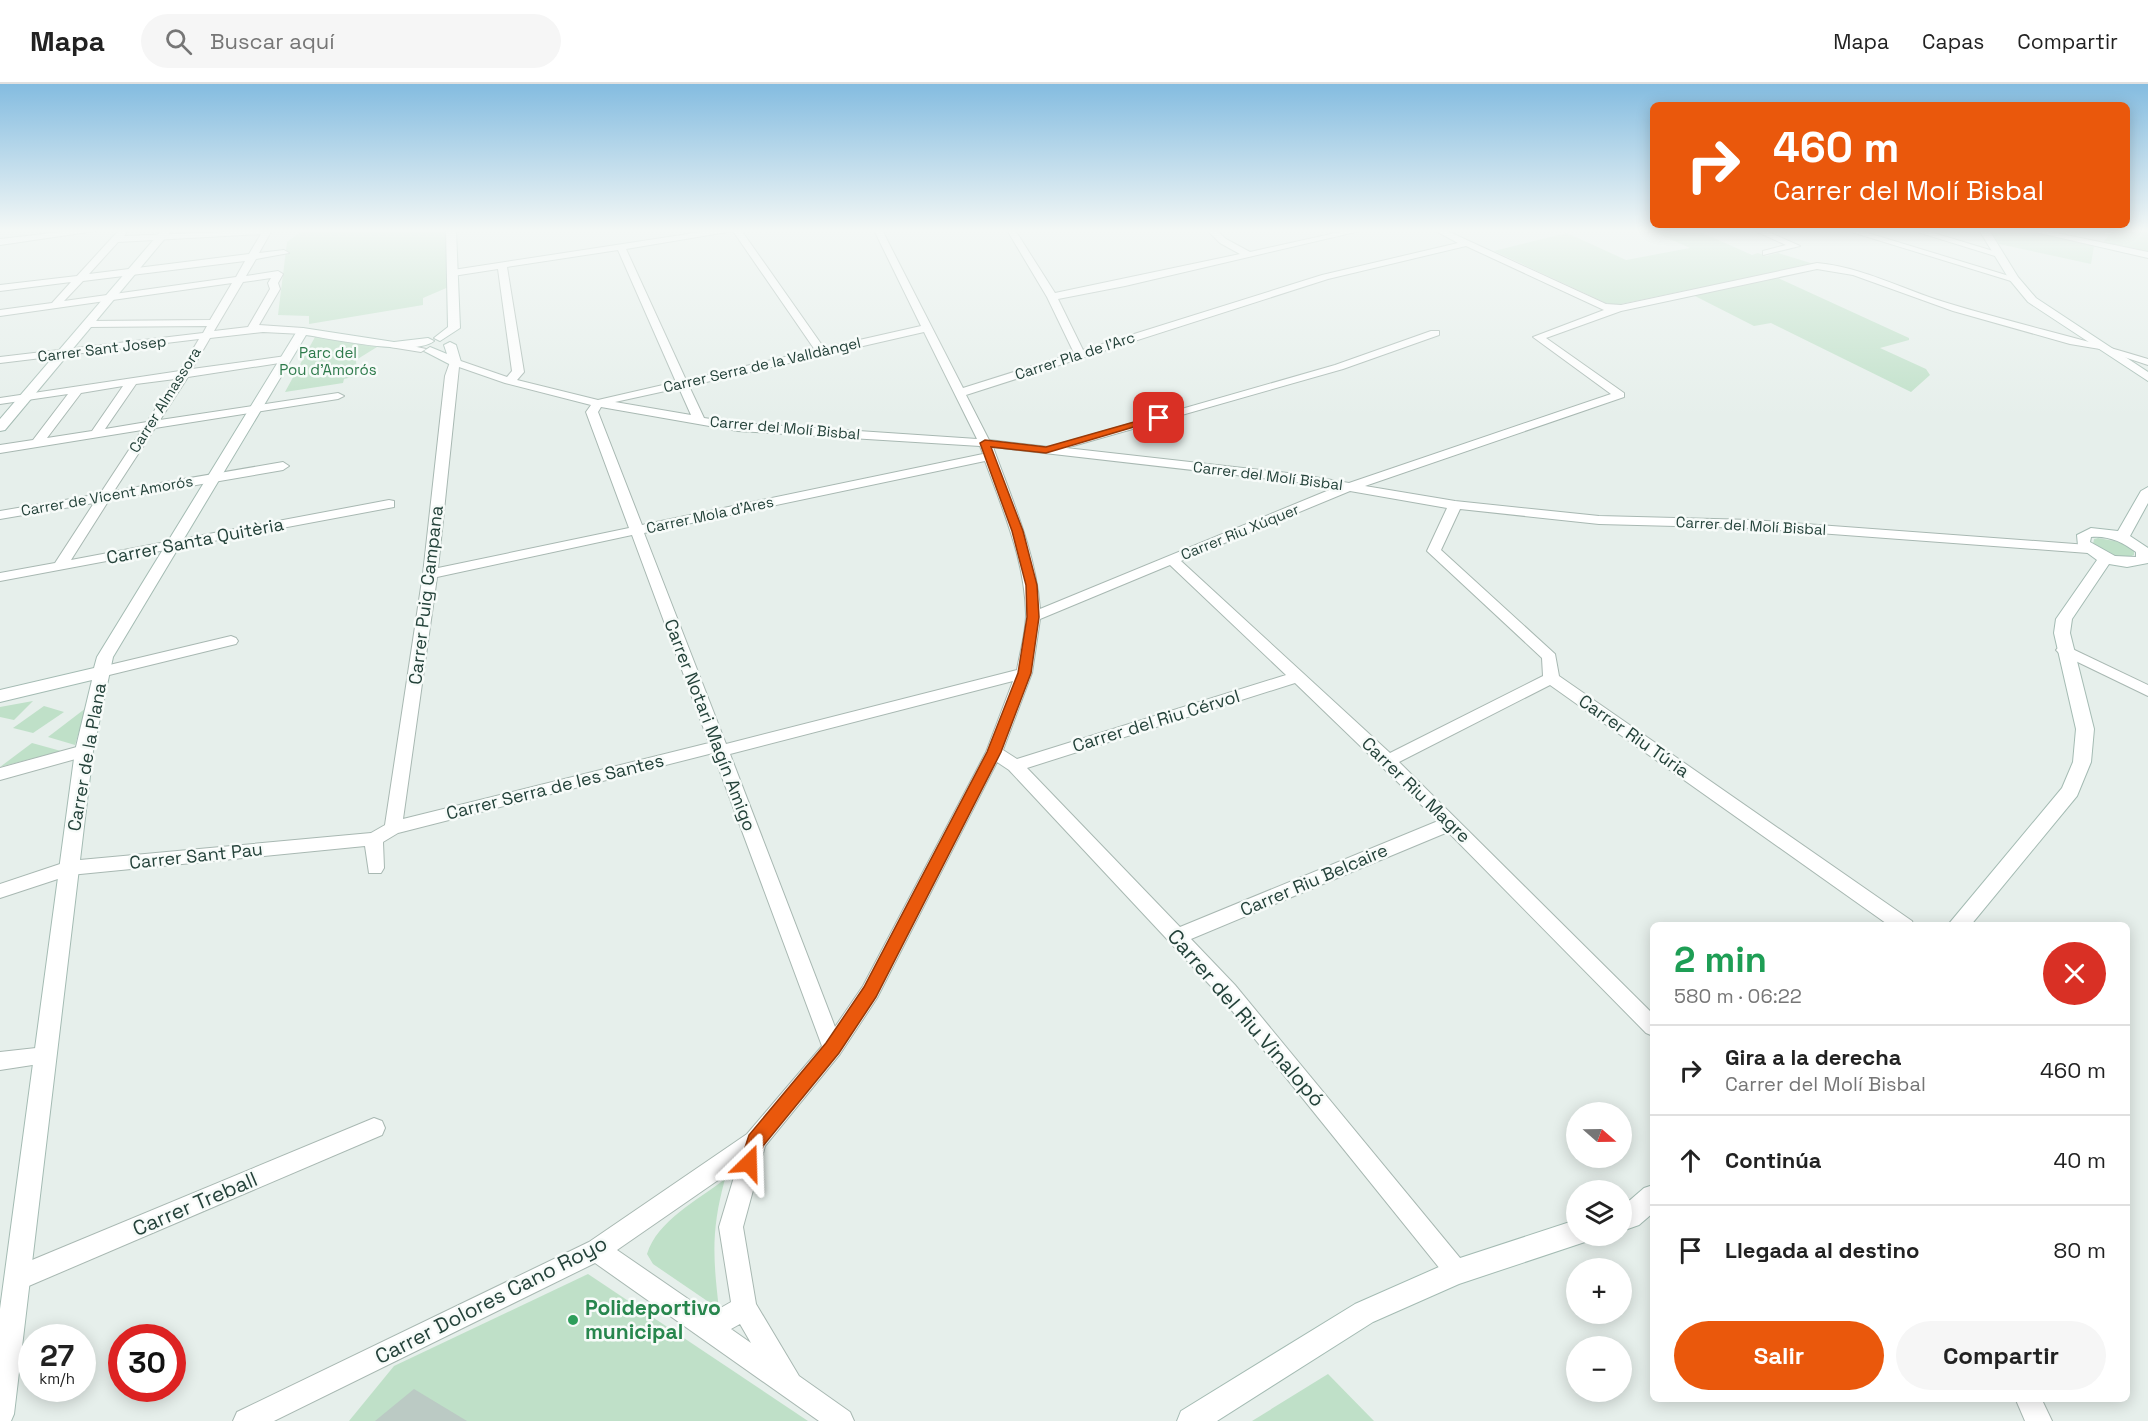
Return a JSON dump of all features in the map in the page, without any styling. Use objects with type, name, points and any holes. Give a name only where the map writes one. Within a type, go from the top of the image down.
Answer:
[{"type":"street","points":[[55,305],[67,292]]},
{"type":"street","points":[[0,428],[115,292]]},
{"type":"street","points":[[0,313],[140,292]]},
{"type":"street","name":"Carrer Almassora","points":[[58,567],[184,374],[230,292]]},
{"type":"street","points":[[253,327],[273,292]]},
{"type":"street","points":[[434,345],[454,327],[453,292]]},
{"type":"street","points":[[506,292],[518,372],[509,381]]},
{"type":"street","points":[[641,292],[699,420]]},
{"type":"street","points":[[780,292],[821,352]]},
{"type":"street","points":[[790,1384],[744,1308],[731,1227],[755,1142],[832,1048],[870,992],[994,752],[1024,673],[1033,617],[1031,585],[1017,531],[987,449],[910,292]]},
{"type":"street","points":[[1049,292],[1080,355]]},
{"type":"street","points":[[1052,297],[1076,292]]},
{"type":"street","name":"Carrer Pla de l'Arc","points":[[960,393],[1277,292]]},
{"type":"street","points":[[1573,292],[1604,307],[1621,308],[1694,292]]},
{"type":"street","points":[[1906,292],[2148,362]]},
{"type":"street","points":[[2025,292],[2032,300],[2148,377]]},
{"type":"street","name":"Carrer Riu Xúquer","points":[[1033,617],[1354,487],[1620,395],[1538,337],[1611,314],[1621,308]]},
{"type":"street","points":[[128,346],[135,323]]},
{"type":"street","points":[[87,324],[212,323],[303,331],[394,345],[434,345],[455,362]]},
{"type":"street","name":"Carrer Sant Josep","points":[[0,360],[267,328]]},
{"type":"street","name":"Carrer Serra de la Valldàngel","points":[[598,403],[927,328]]},
{"type":"street","name":"Carrer de la Plana","points":[[0,1414],[84,751],[105,657],[303,331]]},
{"type":"street","points":[[1046,450],[1339,367],[1435,333]]},
{"type":"street","name":"Carrer del Molí Bisbal","points":[[434,345],[455,362],[509,381],[598,403],[699,420],[801,433],[987,449],[1046,450],[1297,478],[1455,505],[1599,520],[1752,524],[2088,549]]},
{"type":"street","points":[[0,401],[286,359]]},
{"type":"street","name":"Carrer Puig Campana","points":[[393,828],[430,574],[451,376],[455,362]]},
{"type":"street","points":[[96,434],[132,382]]},
{"type":"street","points":[[37,443],[77,390]]},
{"type":"street","points":[[0,449],[338,396]]},
{"type":"street","name":"Carrer Notari Magín Amigo","points":[[598,403],[592,412],[832,1048]]},
{"type":"street","name":"Carrer Mola d'Ares","points":[[430,574],[636,530],[987,449]]},
{"type":"street","name":"Carrer de Vicent Amorós","points":[[0,514],[283,466]]},
{"type":"street","points":[[2122,537],[2148,491]]},
{"type":"street","name":"Carrer Santa Quitèria","points":[[0,577],[389,504]]},
{"type":"street","points":[[1388,761],[1551,678],[1550,657],[1434,551],[1455,505]]},
{"type":"street","points":[[2091,532],[2122,537],[2145,551],[2143,560],[2137,562],[2106,558],[2088,549],[2082,538],[2091,532]]},
{"type":"street","points":[[1960,922],[2070,791],[2082,762],[2085,729],[2064,650],[2062,633],[2064,619],[2106,558]]},
{"type":"street","name":"Carrer Riu Magre","points":[[1172,560],[1388,761],[1650,1024]]},
{"type":"street","points":[[0,696],[231,641]]},
{"type":"street","points":[[2064,650],[2148,691]]},
{"type":"street","name":"Carrer Serra de les Santes","points":[[393,828],[1024,673]]},
{"type":"street","name":"Carrer del Riu Cérvol","points":[[1015,766],[1297,677]]},
{"type":"street","name":"Carrer Riu Túria","points":[[1551,678],[1899,922]]},
{"type":"street","points":[[0,774],[84,751]]},
{"type":"street","name":"Carrer del Riu Vinalopó","points":[[994,752],[1015,766],[1228,991],[1457,1272]]},
{"type":"street","name":"Carrer Riu Belcaire","points":[[1176,937],[1451,823]]},
{"type":"street","name":"Carrer Sant Pau","points":[[0,891],[69,868],[374,839],[393,828]]},
{"type":"street","points":[[374,839],[375,868]]},
{"type":"street","points":[[0,1060],[45,1056]]},
{"type":"street","name":"Carrer Treball","points":[[17,1279],[374,1128]]},
{"type":"street","name":"Carrer Dolores Cano Royo","points":[[246,1421],[597,1250],[755,1142]]},
{"type":"street","points":[[1632,1214],[1650,1199]]},
{"type":"street","points":[[1191,1421],[1364,1313],[1457,1272],[1566,1236]]},
{"type":"street","points":[[597,1250],[840,1421]]},
{"type":"street","points":[[710,1328],[744,1308]]},
{"type":"street","points":[[2030,1402],[2039,1421]]},
{"type":"green space","points":[[281,292],[436,292],[423,298],[423,305],[309,324],[309,316],[278,315]]},
{"type":"green space","points":[[1583,292],[1677,292],[1616,305]]},
{"type":"green space","points":[[1705,292],[1810,292],[1909,338],[1909,340],[1880,348],[1926,369],[1930,375],[1911,392],[1771,323],[1754,326],[1693,295]]},
{"type":"green space","name":"Parc del Pou d'Amorós","points":[[315,337],[377,347],[356,360],[357,376],[344,379],[343,383],[285,392]]},
{"type":"green space","points":[[2094,539],[2125,543],[2134,550],[2134,555],[2123,557],[2108,552],[2093,544]]},
{"type":"green space","points":[[33,701],[14,720],[0,717],[0,707]]},
{"type":"green space","points":[[44,706],[64,712],[33,733],[13,728]]},
{"type":"green space","points":[[86,708],[75,745],[48,737]]},
{"type":"green space","points":[[32,743],[61,751],[0,767]]},
{"type":"green space","points":[[725,1179],[717,1214],[714,1244],[719,1309],[653,1264],[647,1254],[652,1242],[669,1221]]},
{"type":"green space","name":"Polideportivo municipal","points":[[588,1274],[808,1421],[349,1421],[394,1366]]},
{"type":"green space","points":[[1328,1374],[1374,1421],[1252,1421]]},
{"type":"building","points":[[414,1389],[467,1421],[375,1421]]},
{"type":"place","name":"Polideportivo municipal","points":[[573,1320]]},
{"type":"route","points":[[749,1163],[755,1142],[832,1048],[870,992],[994,752],[1024,673],[1033,617],[1031,585],[1017,531],[985,443],[1046,450],[1159,418]]}]
